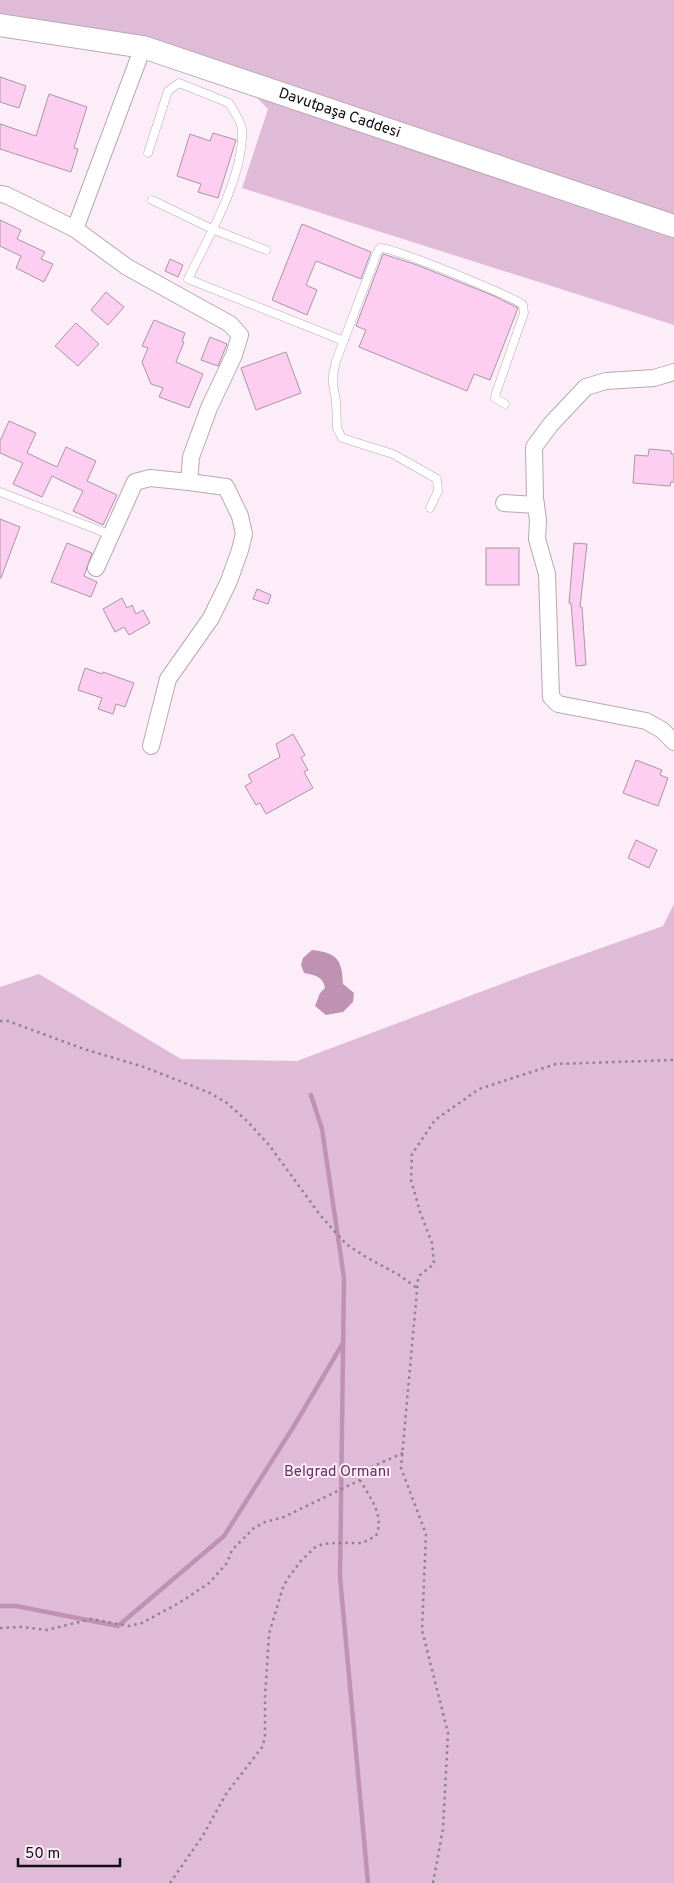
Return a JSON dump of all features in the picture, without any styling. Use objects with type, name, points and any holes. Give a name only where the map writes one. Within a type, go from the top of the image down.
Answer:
[{"type":"street","name":"Davutpaşa Caddesi","points":[[0,25],[143,47],[674,226]]},
{"type":"street","points":[[75,229],[143,47]]},
{"type":"street","points":[[0,194],[6,195],[75,229],[127,267],[230,324],[240,335],[234,355],[209,408],[191,457],[189,482]]},
{"type":"street","points":[[674,372],[654,378],[606,381],[586,387],[550,424],[534,447],[538,520],[537,539],[547,574],[551,697],[558,704],[646,721],[662,730],[674,742]]},
{"type":"street","points":[[96,568],[135,482],[150,478],[226,487],[240,516],[244,534],[229,581],[211,618],[168,679],[151,746]]},
{"type":"street","points":[[504,503],[536,498]]},
{"type":"lane","points":[[148,153],[168,90],[179,84],[229,103],[243,128],[234,181],[188,279],[344,341]]},
{"type":"lane","points":[[152,200],[212,229],[266,250]]},
{"type":"lane","points":[[430,508],[438,491],[437,479],[393,454],[339,435],[332,375],[376,253],[380,248],[407,256],[512,298],[523,305],[524,313],[495,398],[505,404]]},
{"type":"lane","points":[[0,492],[111,535]]},
{"type":"path","points":[[0,1021],[8,1021],[84,1049],[144,1067],[210,1093],[227,1102],[269,1145],[320,1215],[346,1244],[418,1288]]},
{"type":"path","points":[[433,1883],[443,1829],[448,1734],[422,1630],[426,1534],[401,1468],[418,1279],[420,1275],[434,1264],[432,1243],[420,1212],[411,1180],[412,1154],[436,1120],[479,1089],[556,1064],[674,1060]]},
{"type":"path","points":[[0,1628],[22,1627],[47,1630],[91,1619],[129,1626],[142,1623],[179,1603],[209,1583],[227,1563],[232,1550],[254,1528],[265,1522],[284,1517],[360,1480],[367,1470],[403,1453]]},
{"type":"path","points":[[170,1883],[202,1837],[226,1794],[263,1746],[266,1735],[264,1697],[270,1634],[283,1587],[288,1578],[314,1548],[323,1544],[362,1543],[376,1536],[380,1523],[379,1514],[360,1480]]},
{"type":"green space","points":[[0,0],[674,0],[674,325],[242,188],[268,109],[225,65],[145,37],[0,13]]},
{"type":"green space","name":"Belgrad Ormanı","points":[[674,904],[674,1883],[0,1883],[0,987],[39,974],[181,1059],[297,1061],[528,974],[663,926]]},
{"type":"shaded area","points":[[312,950],[333,955],[337,959],[341,969],[343,984],[354,993],[353,1002],[343,1012],[326,1015],[315,1006],[320,993],[325,988],[324,984],[317,977],[304,973],[301,965],[303,958]]},
{"type":"building","points":[[0,77],[26,86],[19,108],[0,102]]},
{"type":"building","points":[[49,94],[87,107],[74,148],[78,149],[71,172],[0,149],[0,124],[36,136]]},
{"type":"building","points":[[213,133],[236,140],[218,198],[198,192],[201,184],[177,176],[190,134],[210,141]]},
{"type":"building","points":[[0,220],[21,230],[17,239],[45,252],[41,259],[53,264],[44,282],[16,268],[21,256],[0,246]]},
{"type":"building","points":[[302,224],[371,252],[361,279],[316,261],[306,285],[317,290],[307,315],[272,300]]},
{"type":"building","points":[[383,254],[417,265],[494,296],[518,308],[490,380],[474,374],[467,391],[359,347],[366,330],[356,326]]},
{"type":"building","points":[[170,259],[183,265],[178,277],[165,271]]},
{"type":"building","points":[[106,292],[124,307],[108,325],[91,310]]},
{"type":"building","points":[[154,320],[185,333],[182,341],[184,342],[176,362],[203,374],[189,408],[159,397],[163,388],[151,384],[142,362],[148,348],[142,346]]},
{"type":"building","points":[[76,323],[99,344],[78,366],[55,346]]},
{"type":"building","points":[[210,337],[227,344],[218,366],[201,360]]},
{"type":"building","points":[[286,352],[301,393],[256,410],[241,368]]},
{"type":"building","points":[[9,421],[36,433],[27,453],[57,467],[66,447],[96,461],[87,481],[117,495],[103,525],[73,511],[83,491],[52,476],[42,497],[13,484],[23,463],[0,453],[0,441]]},
{"type":"building","points":[[649,449],[671,451],[671,454],[674,454],[674,482],[671,482],[670,486],[633,483],[635,455],[648,456]]},
{"type":"building","points":[[0,519],[20,527],[1,578],[0,578]]},
{"type":"building","points":[[67,543],[92,553],[84,576],[97,582],[91,597],[51,582]]},
{"type":"building","points":[[574,543],[587,544],[580,607],[582,607],[586,665],[576,666],[571,603],[569,603]]},
{"type":"building","points":[[486,548],[519,548],[519,585],[486,585]]},
{"type":"building","points":[[257,589],[271,595],[268,604],[253,599]]},
{"type":"building","points":[[122,598],[127,608],[132,605],[136,614],[143,610],[150,623],[129,635],[124,627],[115,632],[103,609]]},
{"type":"building","points":[[85,668],[134,683],[125,707],[116,704],[113,714],[98,709],[102,698],[78,690]]},
{"type":"building","points":[[293,734],[305,755],[301,758],[308,770],[304,772],[313,788],[266,814],[260,803],[256,805],[245,786],[252,782],[248,775],[280,757],[276,744]]},
{"type":"building","points":[[636,760],[662,770],[660,775],[668,778],[658,806],[623,793]]},
{"type":"building","points":[[636,840],[657,850],[649,868],[628,858]]},
{"type":"waterway","points":[[311,1095],[322,1129],[344,1278],[340,1577],[368,1883]]},
{"type":"waterway","points":[[0,1606],[16,1606],[118,1626],[224,1536],[294,1426],[343,1343]]}]
